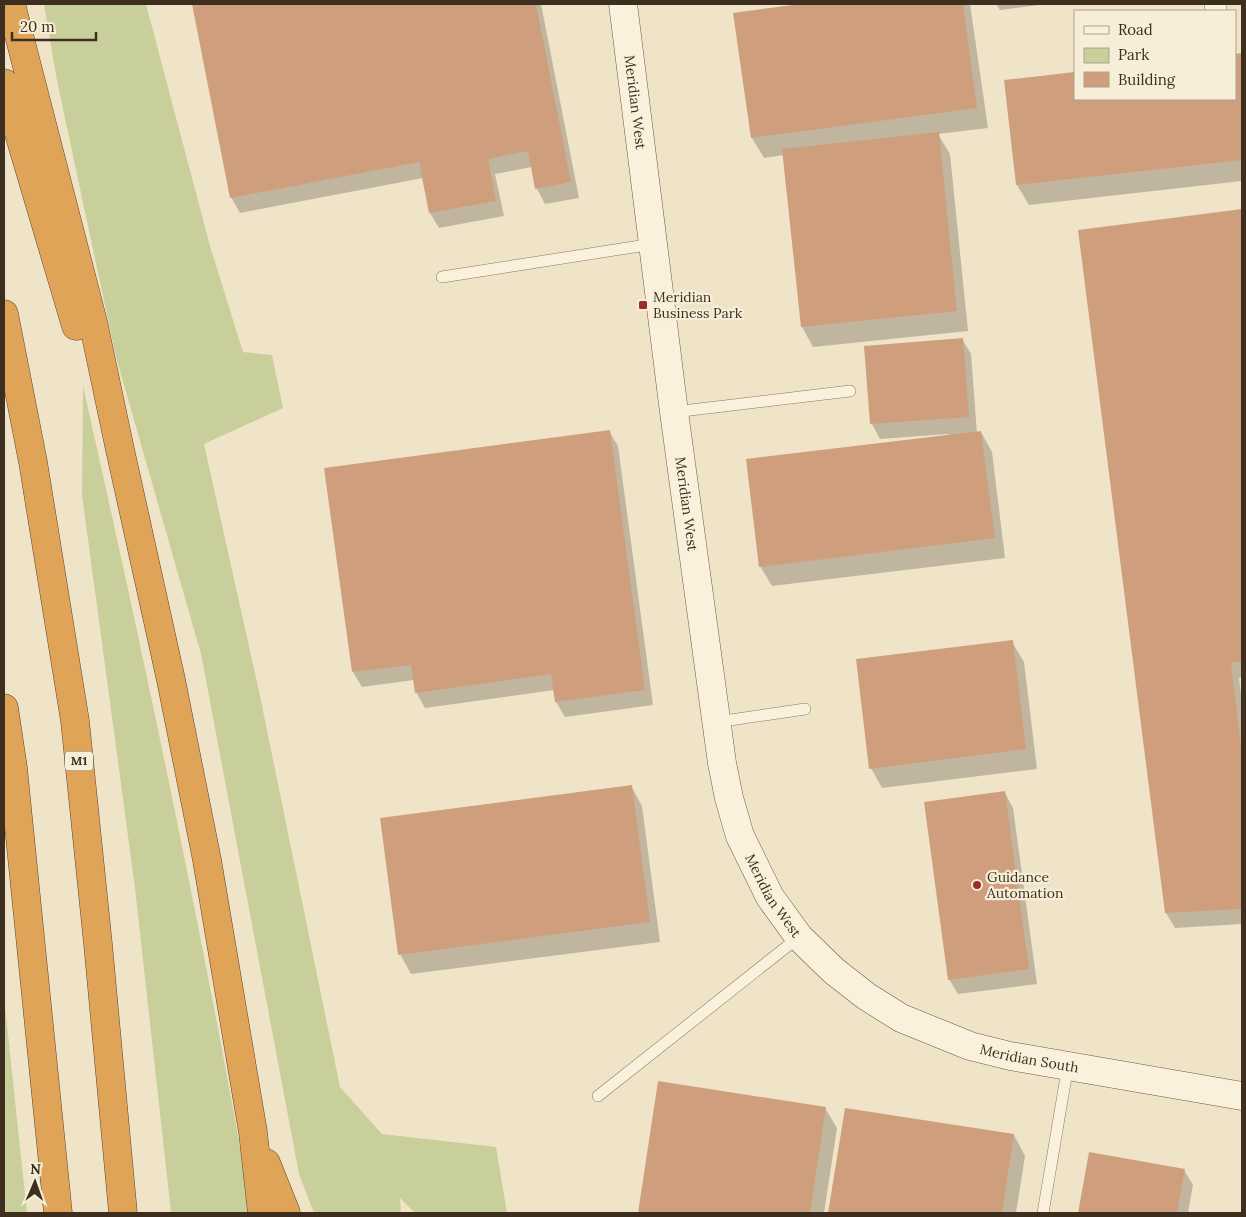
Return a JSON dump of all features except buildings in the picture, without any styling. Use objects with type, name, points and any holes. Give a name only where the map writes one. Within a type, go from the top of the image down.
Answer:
[{"type":"highway","points":[[11,4],[93,322],[118,445],[169,671],[207,860],[253,1132],[262,1213]]},
{"type":"highway","points":[[4,82],[75,324],[118,445]]},
{"type":"highway","name":"M1","points":[[4,314],[32,462],[75,721],[123,1213]]},
{"type":"highway","points":[[4,708],[13,768],[58,1213]]},
{"type":"highway","points":[[253,1132],[286,1213]]},
{"type":"street","name":"Meridian West","points":[[623,4],[674,412],[724,772],[740,836],[770,897],[798,937],[834,971]]},
{"type":"street","name":"Meridian South","points":[[834,971],[866,996],[901,1018],[970,1046],[1010,1056],[1242,1096]]},
{"type":"lane","points":[[442,277],[653,244]]},
{"type":"lane","points":[[674,412],[850,392]]},
{"type":"lane","points":[[717,722],[805,709]]},
{"type":"lane","points":[[598,1096],[798,937]]},
{"type":"lane","points":[[1043,1213],[1068,1065]]},
{"type":"green space","points":[[44,4],[146,4],[210,246],[243,352],[272,355],[283,408],[204,444],[259,691],[340,1087],[382,1134],[496,1147],[507,1213],[415,1213],[400,1198],[401,1213],[314,1213],[299,1174],[201,654],[116,357],[57,81]]},
{"type":"green space","points":[[83,386],[129,592],[172,799],[214,1006],[252,1213],[171,1213],[135,888],[82,495]]},
{"type":"green space","points":[[4,997],[27,1213],[4,1213]]},
{"type":"place","name":"Meridian Business Park","points":[[643,305]]},
{"type":"place","name":"Guidance Automation","points":[[977,885]]}]
